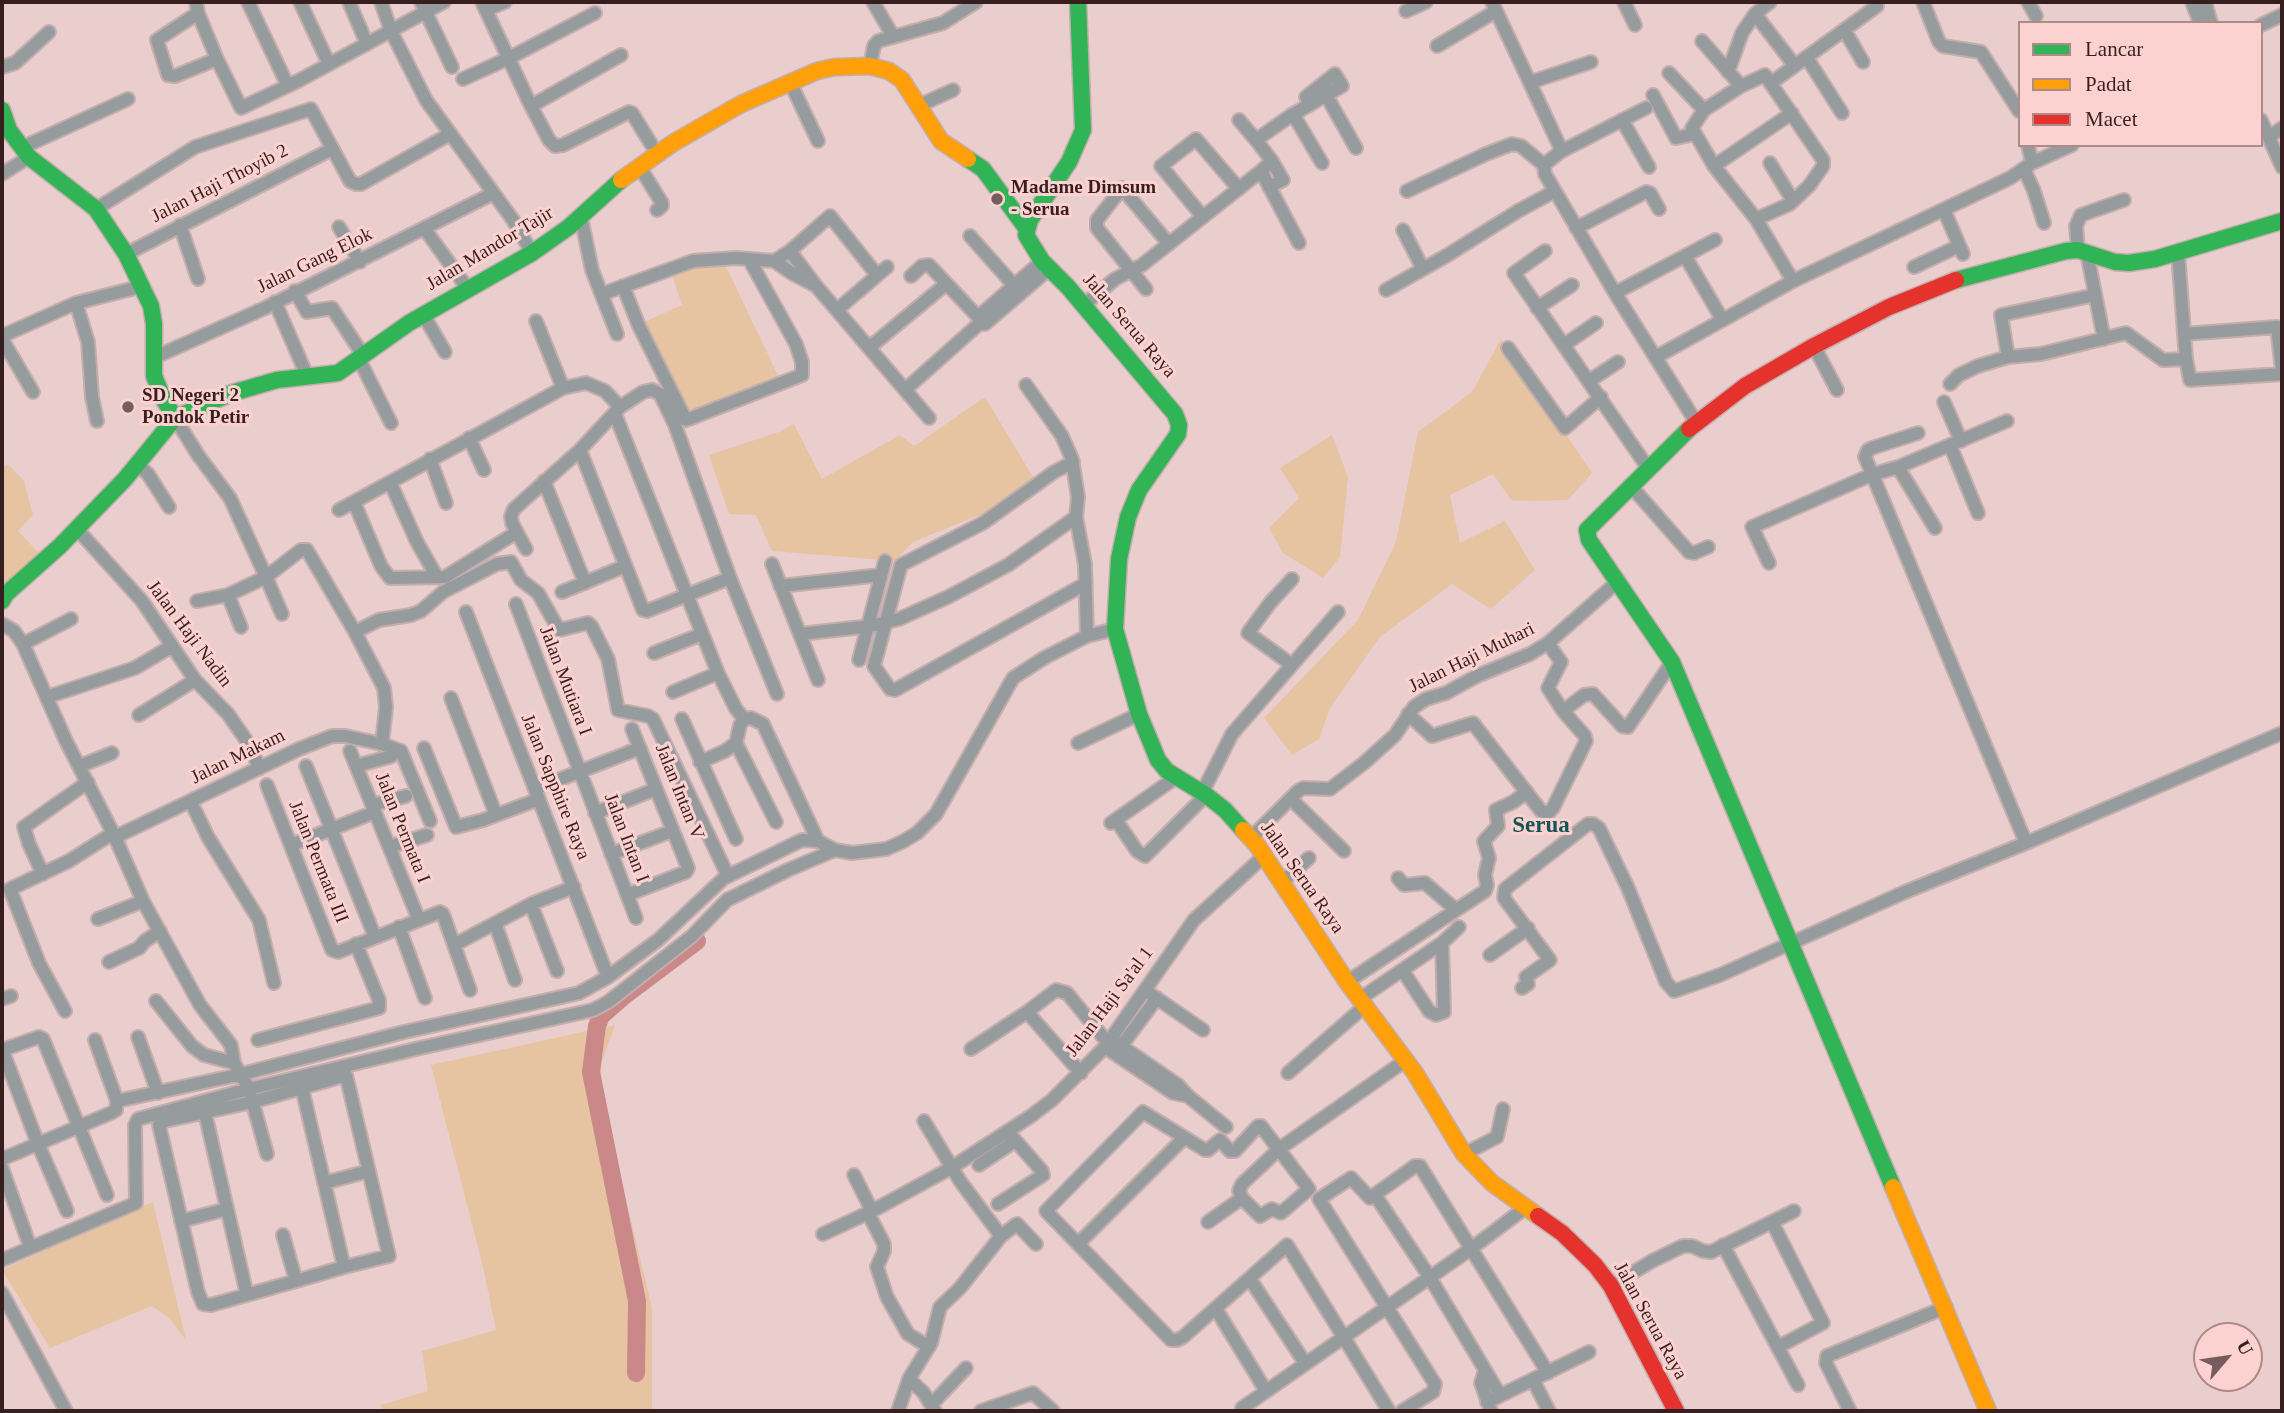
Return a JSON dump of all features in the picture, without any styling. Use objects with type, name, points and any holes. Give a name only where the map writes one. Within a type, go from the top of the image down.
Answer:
[{"type":"main road","points":[[1026,228],[1069,162],[1083,130],[1078,2]]},
{"type":"main road","name":"Jalan Mandor Tajir","points":[[2,601],[77,529],[138,465],[175,418],[232,393],[277,380],[338,373],[423,314],[532,253],[581,216],[616,183],[673,143],[741,104],[790,82],[835,67],[870,66],[889,71],[902,80],[941,141],[991,177],[1026,228]]},
{"type":"main road","points":[[2,112],[9,130],[25,152],[96,209],[126,254],[151,306],[154,324],[154,376],[175,418]]},
{"type":"main road","points":[[1988,1411],[1672,662],[1616,583],[1589,540],[1587,530],[1696,422],[1745,386],[1889,307],[1958,279],[2000,266],[2067,251],[2082,251],[2115,262],[2129,263],[2178,252],[2282,221]]},
{"type":"main road","name":"Jalan Serua Raya","points":[[1026,228],[1029,243],[1046,265],[1084,305],[1159,394],[1179,425],[1178,434],[1139,490],[1128,517],[1119,559],[1115,629],[1123,668],[1158,760],[1175,778],[1204,794],[1225,810],[1265,855],[1347,982],[1406,1060],[1464,1154],[1492,1183],[1584,1252],[1611,1286],[1676,1411]]},
{"type":"street","points":[[248,2],[288,86]]},
{"type":"street","points":[[300,2],[329,64]]},
{"type":"street","points":[[349,2],[367,44]]},
{"type":"street","points":[[381,2],[391,31],[426,100],[513,220],[532,253]]},
{"type":"street","points":[[217,60],[175,76],[169,75],[157,40],[197,7],[217,60],[241,108],[391,31],[423,6],[444,2]]},
{"type":"street","points":[[505,2],[484,6],[531,106],[555,146],[563,145],[629,112],[651,144]]},
{"type":"street","points":[[873,2],[894,36]]},
{"type":"street","points":[[870,66],[874,46],[878,41],[943,23],[976,2]]},
{"type":"street","points":[[1406,11],[1426,2]]},
{"type":"street","points":[[1624,2],[1635,25]]},
{"type":"street","points":[[1728,72],[1742,33],[1755,14],[1770,2]]},
{"type":"street","points":[[1923,2],[1938,42],[1943,46],[1981,52],[2018,109]]},
{"type":"street","points":[[2028,2],[2036,16]]},
{"type":"street","points":[[2192,2],[2199,21]]},
{"type":"street","points":[[2205,2],[2210,21]]},
{"type":"street","points":[[2212,2],[2217,21]]},
{"type":"street","points":[[423,6],[452,67]]},
{"type":"street","points":[[1437,46],[1494,6],[1560,147],[1558,153]]},
{"type":"street","points":[[1771,83],[1877,6]]},
{"type":"street","points":[[463,79],[595,13]]},
{"type":"street","points":[[1755,14],[1795,66]]},
{"type":"street","points":[[2263,24],[2282,15]]},
{"type":"street","points":[[1845,31],[1863,62]]},
{"type":"street","points":[[2,68],[15,63],[49,32]]},
{"type":"street","points":[[1703,41],[1741,86]]},
{"type":"street","points":[[531,106],[621,55]]},
{"type":"street","points":[[1807,58],[1842,113]]},
{"type":"street","points":[[1531,82],[1591,62]]},
{"type":"street","points":[[1669,73],[1704,110]]},
{"type":"street","points":[[1256,140],[1293,114],[1311,104],[1342,86],[1335,74],[1306,97],[1311,104]]},
{"type":"street","points":[[1756,219],[1793,201],[1824,166],[1823,160],[1765,75],[1741,86],[1704,110],[1693,125],[1695,134],[1714,166],[1756,219],[1793,281]]},
{"type":"street","points":[[790,82],[818,141]]},
{"type":"street","points":[[918,106],[953,90]]},
{"type":"street","points":[[1326,95],[1356,148]]},
{"type":"street","points":[[1653,95],[1676,138],[1695,134]]},
{"type":"street","points":[[2,174],[25,152],[128,99]]},
{"type":"street","points":[[96,209],[195,147],[311,108],[350,181],[361,184],[450,134]]},
{"type":"street","points":[[1544,165],[1558,153],[1646,108]]},
{"type":"street","points":[[1714,166],[1792,113]]},
{"type":"street","points":[[1293,114],[1322,163]]},
{"type":"street","points":[[1238,120],[1272,161],[1283,180],[1269,187]]},
{"type":"street","points":[[1622,120],[1649,167]]},
{"type":"street","points":[[2263,124],[2282,167]]},
{"type":"street","points":[[2269,137],[2282,128]]},
{"type":"street","points":[[1203,217],[1161,166],[1196,139],[1239,189]]},
{"type":"street","points":[[1407,191],[1486,153],[1512,144],[1521,146],[1544,165],[1545,174],[1576,228],[1696,422]]},
{"type":"street","points":[[2028,147],[2028,166],[2044,223]]},
{"type":"street","points":[[1656,357],[1793,281],[2068,147]]},
{"type":"street","name":"Jalan Haji Thoyib 2","points":[[126,254],[332,149]]},
{"type":"street","points":[[1084,305],[1115,279],[1142,265],[1272,161]]},
{"type":"street","points":[[1770,163],[1793,201]]},
{"type":"street","points":[[639,166],[662,203],[657,211]]},
{"type":"street","points":[[1261,171],[1298,243]]},
{"type":"street","points":[[1146,289],[1097,228],[1097,220],[1122,188],[1169,244]]},
{"type":"street","points":[[1386,290],[1555,191]]},
{"type":"street","points":[[1576,228],[1646,192],[1653,197],[1659,209]]},
{"type":"street","name":"Jalan Gang Elok","points":[[153,358],[360,261],[492,194]]},
{"type":"street","points":[[2104,339],[2076,226],[2081,215],[2124,200]]},
{"type":"street","points":[[1914,267],[1961,250],[1944,209]]},
{"type":"street","points":[[581,216],[592,270],[617,334]]},
{"type":"street","points":[[774,261],[790,251],[830,216],[882,271],[838,309]]},
{"type":"street","points":[[180,225],[198,279]]},
{"type":"street","points":[[339,227],[360,261]]},
{"type":"street","points":[[424,228],[468,289]]},
{"type":"street","points":[[1402,230],[1423,269]]},
{"type":"street","points":[[970,236],[1018,290]]},
{"type":"street","points":[[1615,293],[1714,240]]},
{"type":"street","points":[[790,251],[817,287],[929,418]]},
{"type":"street","points":[[1545,251],[1514,273],[1648,468]]},
{"type":"street","points":[[2178,252],[2184,334],[2186,359],[2189,378],[2280,376],[2282,372],[2277,327],[2184,334]]},
{"type":"street","points":[[1685,257],[1722,319]]},
{"type":"street","points":[[602,294],[693,261],[709,259],[774,261],[817,287]]},
{"type":"street","points":[[623,286],[645,338],[686,420],[802,375],[802,362],[796,344],[749,259]]},
{"type":"street","points":[[911,276],[922,265],[929,265],[979,320]]},
{"type":"street","points":[[906,389],[979,320],[1046,265]]},
{"type":"street","points":[[870,347],[946,284]]},
{"type":"street","points":[[1537,309],[1572,285]]},
{"type":"street","points":[[33,392],[2,337],[76,303],[143,286]]},
{"type":"street","points":[[295,292],[307,312],[332,308],[361,357],[391,423]]},
{"type":"street","points":[[2008,357],[2001,315],[2095,295]]},
{"type":"street","points":[[275,302],[308,378]]},
{"type":"street","points":[[76,303],[88,342],[92,397],[97,421]]},
{"type":"street","points":[[423,314],[445,352]]},
{"type":"street","points":[[536,321],[563,388]]},
{"type":"street","points":[[1564,345],[1596,323]]},
{"type":"street","points":[[1950,384],[1970,368],[2008,357],[2041,354],[2126,333],[2164,360],[2186,359]]},
{"type":"street","points":[[1814,346],[1837,390]]},
{"type":"street","points":[[1508,348],[1565,428],[1601,397]]},
{"type":"street","points":[[1589,381],[1618,362]]},
{"type":"street","points":[[338,510],[563,388],[586,383],[605,391],[618,410],[718,673],[744,719]]},
{"type":"street","points":[[1027,385],[1062,436],[1073,461],[1078,497],[1076,517],[1085,564],[1087,636]]},
{"type":"street","points":[[526,549],[511,516],[514,509],[580,450],[618,410],[643,392],[652,390],[660,394],[777,694]]},
{"type":"street","points":[[1944,402],[1978,513]]},
{"type":"street","points":[[175,418],[230,498],[282,614]]},
{"type":"street","points":[[1769,563],[1752,527],[1871,475],[1898,467],[2007,421]]},
{"type":"street","points":[[1918,433],[1868,450],[1865,457],[2026,843]]},
{"type":"street","points":[[468,438],[484,470]]},
{"type":"street","points":[[580,450],[641,607],[647,611],[730,578]]},
{"type":"street","points":[[430,459],[446,503]]},
{"type":"street","points":[[859,660],[904,563],[982,523],[1073,461]]},
{"type":"street","points":[[138,465],[148,474],[169,506]]},
{"type":"street","points":[[1898,467],[1935,528]]},
{"type":"street","points":[[544,481],[585,583]]},
{"type":"street","points":[[390,482],[417,542],[437,578]]},
{"type":"street","points":[[1630,485],[1689,552],[1694,553],[1708,547]]},
{"type":"street","points":[[354,502],[384,573],[393,578],[445,577],[517,532]]},
{"type":"street","points":[[800,634],[877,625],[948,597],[1000,569],[1076,517]]},
{"type":"street","name":"Jalan Haji Nadin","points":[[77,529],[142,601],[195,680],[228,714],[246,740],[260,768]]},
{"type":"street","points":[[197,601],[228,595],[265,577],[305,549],[355,632],[386,693],[382,744],[402,753],[430,821]]},
{"type":"street","points":[[884,561],[874,666],[890,688],[895,690],[1085,583]]},
{"type":"street","points":[[355,632],[379,620],[421,611],[443,592],[497,564],[511,562],[521,580],[538,593],[559,630],[589,623],[592,627],[608,659],[618,710],[653,719],[728,876]]},
{"type":"street","points":[[772,564],[818,680]]},
{"type":"street","points":[[562,592],[625,566]]},
{"type":"street","points":[[780,586],[881,575]]},
{"type":"street","points":[[1292,579],[1269,603],[1248,633],[1292,665]]},
{"type":"street","name":"Jalan Haji Muhari","points":[[1251,838],[1303,788],[1324,789],[1337,784],[1395,734],[1408,714],[1426,699],[1446,693],[1477,676],[1521,659],[1548,643],[1616,583]]},
{"type":"street","points":[[228,595],[241,627]]},
{"type":"street","name":"Jalan Mutiara I","points":[[516,604],[579,772]]},
{"type":"street","name":"Jalan Sapphire Raya","points":[[466,612],[608,976]]},
{"type":"street","points":[[1175,778],[1114,821],[1137,851],[1146,856],[1204,794],[1232,734],[1338,612]]},
{"type":"street","points":[[23,645],[71,619]]},
{"type":"street","points":[[2,624],[14,631],[23,645],[143,901],[200,1005],[231,1045],[234,1063],[243,1074],[251,1096],[267,1154]]},
{"type":"street","points":[[117,1101],[243,1074],[404,1032],[579,993],[658,940],[728,876],[802,840],[818,841],[835,850],[852,853],[886,849],[917,833],[936,814],[1013,678],[1044,657],[1087,636],[1115,629]]},
{"type":"street","points":[[654,653],[702,634]]},
{"type":"street","points":[[1408,714],[1432,736],[1473,723],[1541,811],[1548,813],[1586,741],[1585,736],[1563,711],[1548,684],[1560,659],[1548,643]]},
{"type":"street","points":[[47,697],[135,668],[172,646]]},
{"type":"street","points":[[1563,711],[1584,695],[1593,694],[1622,726],[1628,727],[1672,662]]},
{"type":"street","points":[[673,692],[718,673]]},
{"type":"street","points":[[139,715],[195,680]]},
{"type":"street","points":[[451,698],[496,815]]},
{"type":"street","points":[[1078,743],[1139,715]]},
{"type":"street","points":[[776,822],[736,743],[740,724],[744,719],[751,718],[763,724],[818,841]]},
{"type":"street","points":[[682,719],[736,839]]},
{"type":"street","name":"Jalan Intan V","points":[[627,895],[688,870],[632,729]]},
{"type":"street","points":[[1522,988],[1528,985],[1526,977],[1550,960],[1504,898],[1505,889],[1588,824],[1599,828],[1615,859],[1669,988],[1674,991],[1720,975],[1905,892],[2282,733]]},
{"type":"street","name":"Jalan Makam","points":[[6,891],[114,835],[332,736],[382,744]]},
{"type":"street","points":[[700,762],[736,743]]},
{"type":"street","points":[[424,748],[456,827],[496,815],[579,772],[640,748]]},
{"type":"street","name":"Jalan Permata I","points":[[350,751],[419,920]]},
{"type":"street","points":[[80,766],[112,754]]},
{"type":"street","points":[[356,766],[392,756]]},
{"type":"street","points":[[306,766],[375,937]]},
{"type":"street","name":"Jalan Intan I","points":[[579,772],[636,918]]},
{"type":"street","points":[[43,874],[24,827],[88,782]]},
{"type":"street","name":"Jalan Permata III","points":[[267,785],[335,952],[356,944]]},
{"type":"street","points":[[595,813],[656,789]]},
{"type":"street","points":[[1487,888],[1485,874],[1489,858],[1484,841],[1498,826],[1495,812],[1527,792]]},
{"type":"street","points":[[290,845],[406,796]]},
{"type":"street","points":[[1290,799],[1344,851]]},
{"type":"street","points":[[191,802],[208,837],[259,920],[274,983]]},
{"type":"street","points":[[611,854],[672,831]]},
{"type":"street","points":[[389,847],[427,835]]},
{"type":"street","points":[[2,1260],[136,1203],[135,1125],[138,1119],[251,1096],[302,1088],[346,1075],[390,1256],[211,1305],[203,1304],[159,1125],[164,1121],[205,1113],[251,1096],[420,1048],[593,1010],[608,1002],[692,936],[727,900],[835,850]]},
{"type":"street","name":"Jalan Haji Sa'al 1","points":[[823,1234],[1011,1137],[1112,1043],[1151,994],[1194,920],[1265,855]]},
{"type":"street","points":[[1282,882],[1309,858]]},
{"type":"street","points":[[1398,878],[1404,885],[1425,883],[1455,909]]},
{"type":"street","points":[[454,945],[531,904],[574,887]]},
{"type":"street","points":[[1347,982],[1487,888],[1504,893]]},
{"type":"street","points":[[6,891],[39,963],[65,1011]]},
{"type":"street","points":[[98,919],[143,901]]},
{"type":"street","points":[[531,904],[557,971]]},
{"type":"street","points":[[258,1040],[379,1008],[379,1000],[356,944],[442,913],[470,990]]},
{"type":"street","points":[[495,923],[515,980]]},
{"type":"street","points":[[1287,1073],[1364,1002],[1459,927]]},
{"type":"street","points":[[399,928],[425,998]]},
{"type":"street","points":[[1490,955],[1528,928]]},
{"type":"street","points":[[109,962],[139,948],[160,932]]},
{"type":"street","points":[[1403,971],[1429,1011],[1436,1015],[1444,1012],[1442,943]]},
{"type":"street","points":[[971,1049],[1049,994],[1061,990],[1067,993],[1112,1043],[1173,1093],[1188,1096],[1226,1126]]},
{"type":"street","points":[[1151,994],[1203,1030]]},
{"type":"street","points":[[156,1001],[192,1046],[204,1055],[234,1063]]},
{"type":"street","points":[[1027,1012],[1081,1073]]},
{"type":"street","points":[[67,1211],[2,1049],[42,1037],[107,1195]]},
{"type":"street","points":[[138,1037],[158,1093]]},
{"type":"street","points":[[2,1159],[116,1110],[117,1101],[95,1040]]},
{"type":"street","points":[[1389,1411],[1287,1245],[1181,1339],[1171,1340],[1046,1211],[1143,1112],[1205,1150],[1220,1140],[1230,1151],[1235,1151],[1260,1126],[1279,1149],[1309,1189],[1281,1213],[1272,1209],[1260,1216],[1242,1198],[1239,1191],[1242,1184],[1279,1149],[1406,1060]]},
{"type":"street","points":[[302,1088],[344,1267]]},
{"type":"street","points":[[1464,1154],[1497,1137],[1503,1109]]},
{"type":"street","points":[[205,1113],[247,1295]]},
{"type":"street","points":[[924,1121],[951,1168],[1001,1236]]},
{"type":"street","points":[[979,1166],[1011,1137],[1042,1171],[1043,1175],[998,1204]]},
{"type":"street","points":[[1078,1244],[1184,1138]]},
{"type":"street","points":[[1402,1411],[1433,1392],[1435,1387],[1319,1199],[1353,1178],[1368,1198],[1415,1166],[1420,1166],[1548,1373]]},
{"type":"street","points":[[2,1168],[28,1241]]},
{"type":"street","points":[[324,1183],[369,1171]]},
{"type":"street","points":[[853,1175],[884,1244],[877,1267],[887,1297],[908,1334],[929,1347]]},
{"type":"street","points":[[1374,1195],[1429,1276],[1500,1395]]},
{"type":"street","points":[[1208,1222],[1242,1198]]},
{"type":"street","points":[[1242,1408],[1525,1208]]},
{"type":"street","points":[[181,1221],[227,1209]]},
{"type":"street","points":[[1611,1286],[1683,1246],[1692,1246],[1707,1252],[1794,1211]]},
{"type":"street","points":[[1772,1222],[1823,1323],[1778,1348]]},
{"type":"street","points":[[898,1411],[909,1379],[929,1347],[940,1307],[960,1287],[1001,1236],[1017,1224],[1036,1244]]},
{"type":"street","points":[[283,1235],[296,1281]]},
{"type":"street","points":[[1723,1245],[1798,1385]]},
{"type":"street","points":[[1250,1279],[1305,1363]]},
{"type":"street","points":[[2,1293],[66,1411]]},
{"type":"street","points":[[1850,1411],[1826,1363],[1827,1356],[1946,1307]]},
{"type":"street","points":[[1216,1309],[1266,1391]]},
{"type":"street","points":[[1485,1370],[1481,1383],[1489,1406],[1500,1395],[1589,1352]]},
{"type":"street","points":[[909,1379],[923,1392],[933,1408],[966,1367]]},
{"type":"street","points":[[1533,1380],[1549,1411]]},
{"type":"street","points":[[984,1411],[1033,1393],[1053,1411]]},
{"type":"shaded area","points":[[722,258],[783,386],[691,422],[642,323],[682,305],[670,269]]},
{"type":"shaded area","points":[[1501,339],[1592,473],[1568,500],[1512,501],[1493,474],[1450,495],[1460,543],[1505,521],[1535,570],[1491,609],[1452,584],[1380,637],[1330,708],[1319,739],[1292,755],[1264,718],[1358,620],[1396,542],[1418,432],[1472,392]]},
{"type":"shaded area","points":[[985,397],[1033,477],[989,511],[913,542],[895,561],[772,551],[756,515],[729,514],[709,455],[779,432],[794,424],[822,479],[900,435],[914,446]]},
{"type":"shaded area","points":[[1332,435],[1348,477],[1340,557],[1323,578],[1283,553],[1269,528],[1299,498],[1280,468]]},
{"type":"shaded area","points":[[8,464],[24,481],[33,515],[18,531],[42,556],[2,589],[2,467]]},
{"type":"shaded area","points":[[615,1025],[601,1064],[602,1099],[652,1308],[652,1411],[382,1411],[381,1405],[428,1391],[422,1351],[496,1330],[483,1267],[431,1065]]},
{"type":"shaded area","points":[[153,1202],[186,1340],[169,1318],[152,1306],[50,1348],[2,1270]]},
{"type":"waterway","points":[[636,1373],[637,1301],[591,1072],[597,1026],[601,1016],[625,995],[697,941]]},
{"type":"traffic: fast","points":[[1078,2],[1083,130],[1069,162],[1030,220],[1026,235],[1042,261],[1068,287],[1175,414],[1179,425],[1178,434],[1139,490],[1128,517],[1119,559],[1115,629],[1139,714],[1158,760],[1167,771],[1225,810],[1243,830]]},
{"type":"traffic: fast","points":[[2,110],[9,130],[29,157],[96,209],[126,254],[151,306],[154,324],[154,376],[175,418]]},
{"type":"traffic: fast","points":[[968,159],[983,169],[1026,228]]},
{"type":"traffic: fast","points":[[2,601],[6,594],[60,546],[125,479],[175,418],[232,393],[277,380],[338,373],[409,323],[532,253],[569,227],[621,180]]},
{"type":"traffic: fast","points":[[1956,280],[2066,251],[2078,250],[2115,262],[2155,259],[2282,221]]},
{"type":"traffic: fast","points":[[1689,429],[1587,530],[1589,540],[1672,662],[1893,1187]]},
{"type":"traffic: slow","points":[[621,180],[673,143],[741,104],[817,71],[835,67],[870,66],[889,71],[902,80],[941,141],[968,159]]},
{"type":"traffic: slow","points":[[1243,830],[1257,845],[1347,982],[1415,1073],[1464,1154],[1492,1183],[1538,1216]]},
{"type":"traffic: slow","points":[[1893,1187],[1988,1411]]},
{"type":"traffic: jam","points":[[1689,429],[1745,386],[1814,346],[1889,307],[1956,280]]},
{"type":"traffic: jam","points":[[1538,1216],[1562,1233],[1595,1265],[1611,1286],[1676,1411]]},
{"type":"place","name":"Madame Dimsum - Serua","points":[[997,199]]},
{"type":"place","name":"SD Negeri 2 Pondok Petir","points":[[128,407]]},
{"type":"district","name":"Serua","points":[[1541,826]]}]
